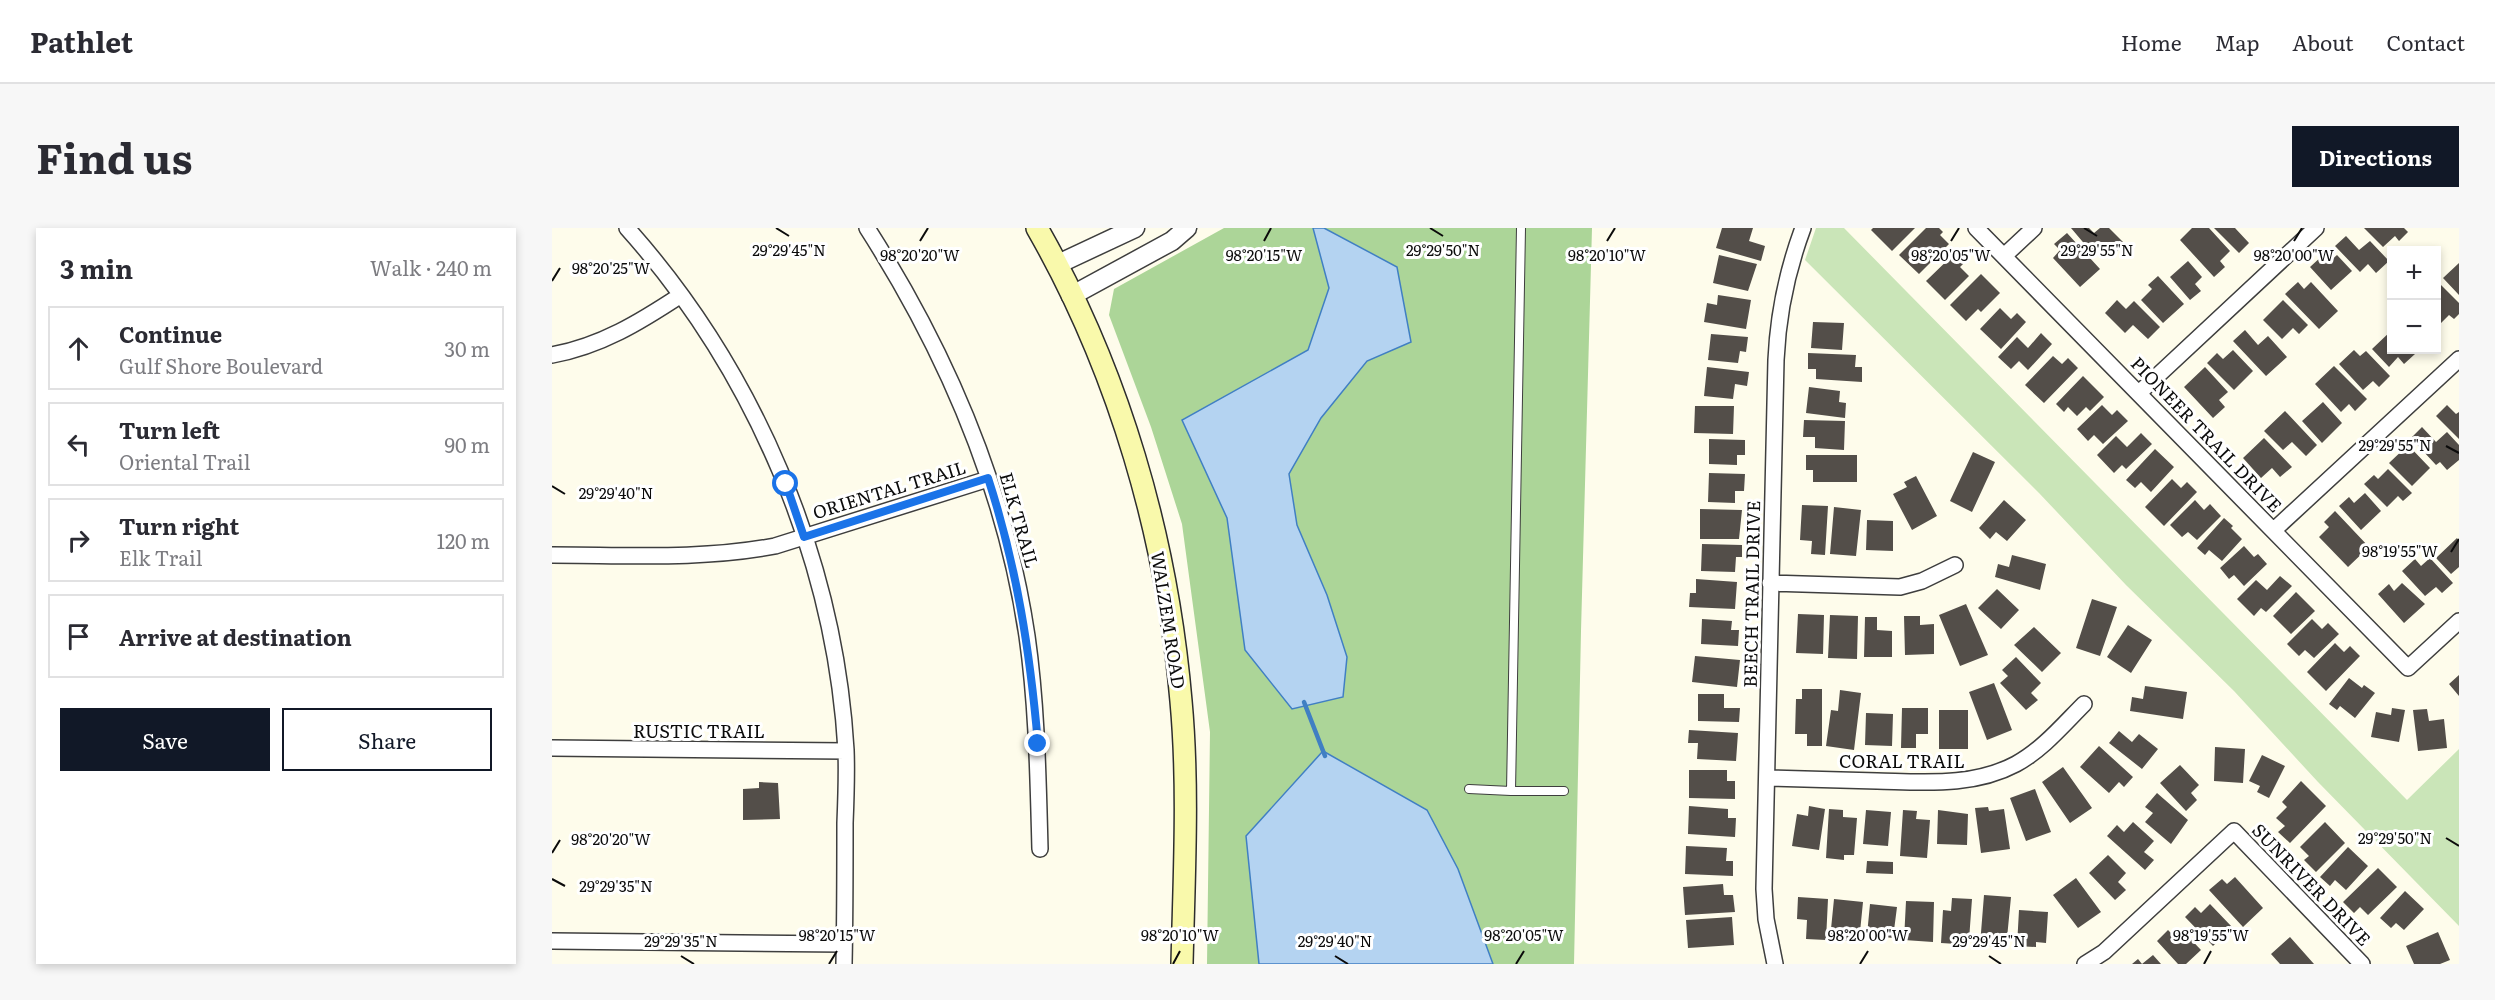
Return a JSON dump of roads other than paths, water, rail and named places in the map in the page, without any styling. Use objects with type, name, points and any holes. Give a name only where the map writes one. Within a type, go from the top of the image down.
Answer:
[{"type":"main road","name":"WALZEM ROAD","points":[[1036,228],[1096,347],[1137,464],[1167,585],[1181,702],[1185,830],[1182,964]]},
{"type":"street","points":[[627,228],[681,295],[725,361],[748,402],[786,484],[816,572],[836,663],[846,751],[844,964]]},
{"type":"street","name":"ELK TRAIL","points":[[867,228],[898,277],[946,367],[973,429],[1004,528],[1027,635],[1038,744],[1040,849]]},
{"type":"street","points":[[1056,265],[1135,228]]},
{"type":"street","points":[[1071,296],[1172,241],[1187,228]]},
{"type":"street","name":"BEECH TRAIL DRIVE","points":[[1774,964],[1766,919],[1764,889],[1777,335],[1783,293],[1793,253],[1803,228]]},
{"type":"street","name":"PIONEER TRAIL DRIVE","points":[[1976,228],[2408,668],[2459,621]]},
{"type":"street","points":[[2004,256],[2034,228]]},
{"type":"street","points":[[2139,393],[2316,228]]},
{"type":"street","points":[[552,355],[584,348],[611,337],[638,324],[681,295]]},
{"type":"street","points":[[2274,530],[2459,359]]},
{"type":"street","name":"ORIENTAL TRAIL","points":[[552,555],[706,556],[752,550],[804,537],[988,478]]},
{"type":"street","points":[[1770,583],[1900,586],[1922,581],[1955,565]]},
{"type":"street","name":"CORAL TRAIL","points":[[1767,778],[1939,783],[1971,780],[2002,771],[2030,755],[2043,746],[2084,704]]},
{"type":"street","name":"RUSTIC TRAIL","points":[[552,748],[846,751]]},
{"type":"street","name":"SUNRIVER DRIVE","points":[[2085,964],[2104,952],[2234,831],[2362,964]]},
{"type":"street","points":[[552,941],[844,944]]},
{"type":"lane","points":[[1511,791],[1521,228]]},
{"type":"lane","points":[[1469,789],[1564,791]]},
{"type":"water","points":[[1313,228],[1324,228],[1397,267],[1411,342],[1367,361],[1321,418],[1289,474],[1297,525],[1327,595],[1347,657],[1343,697],[1292,709],[1245,650],[1227,518],[1182,420],[1308,350],[1329,288]]},
{"type":"water","points":[[1323,751],[1427,810],[1458,869],[1493,964],[1259,964],[1246,836]]},
{"type":"waterway","points":[[1304,702],[1325,756]]}]
